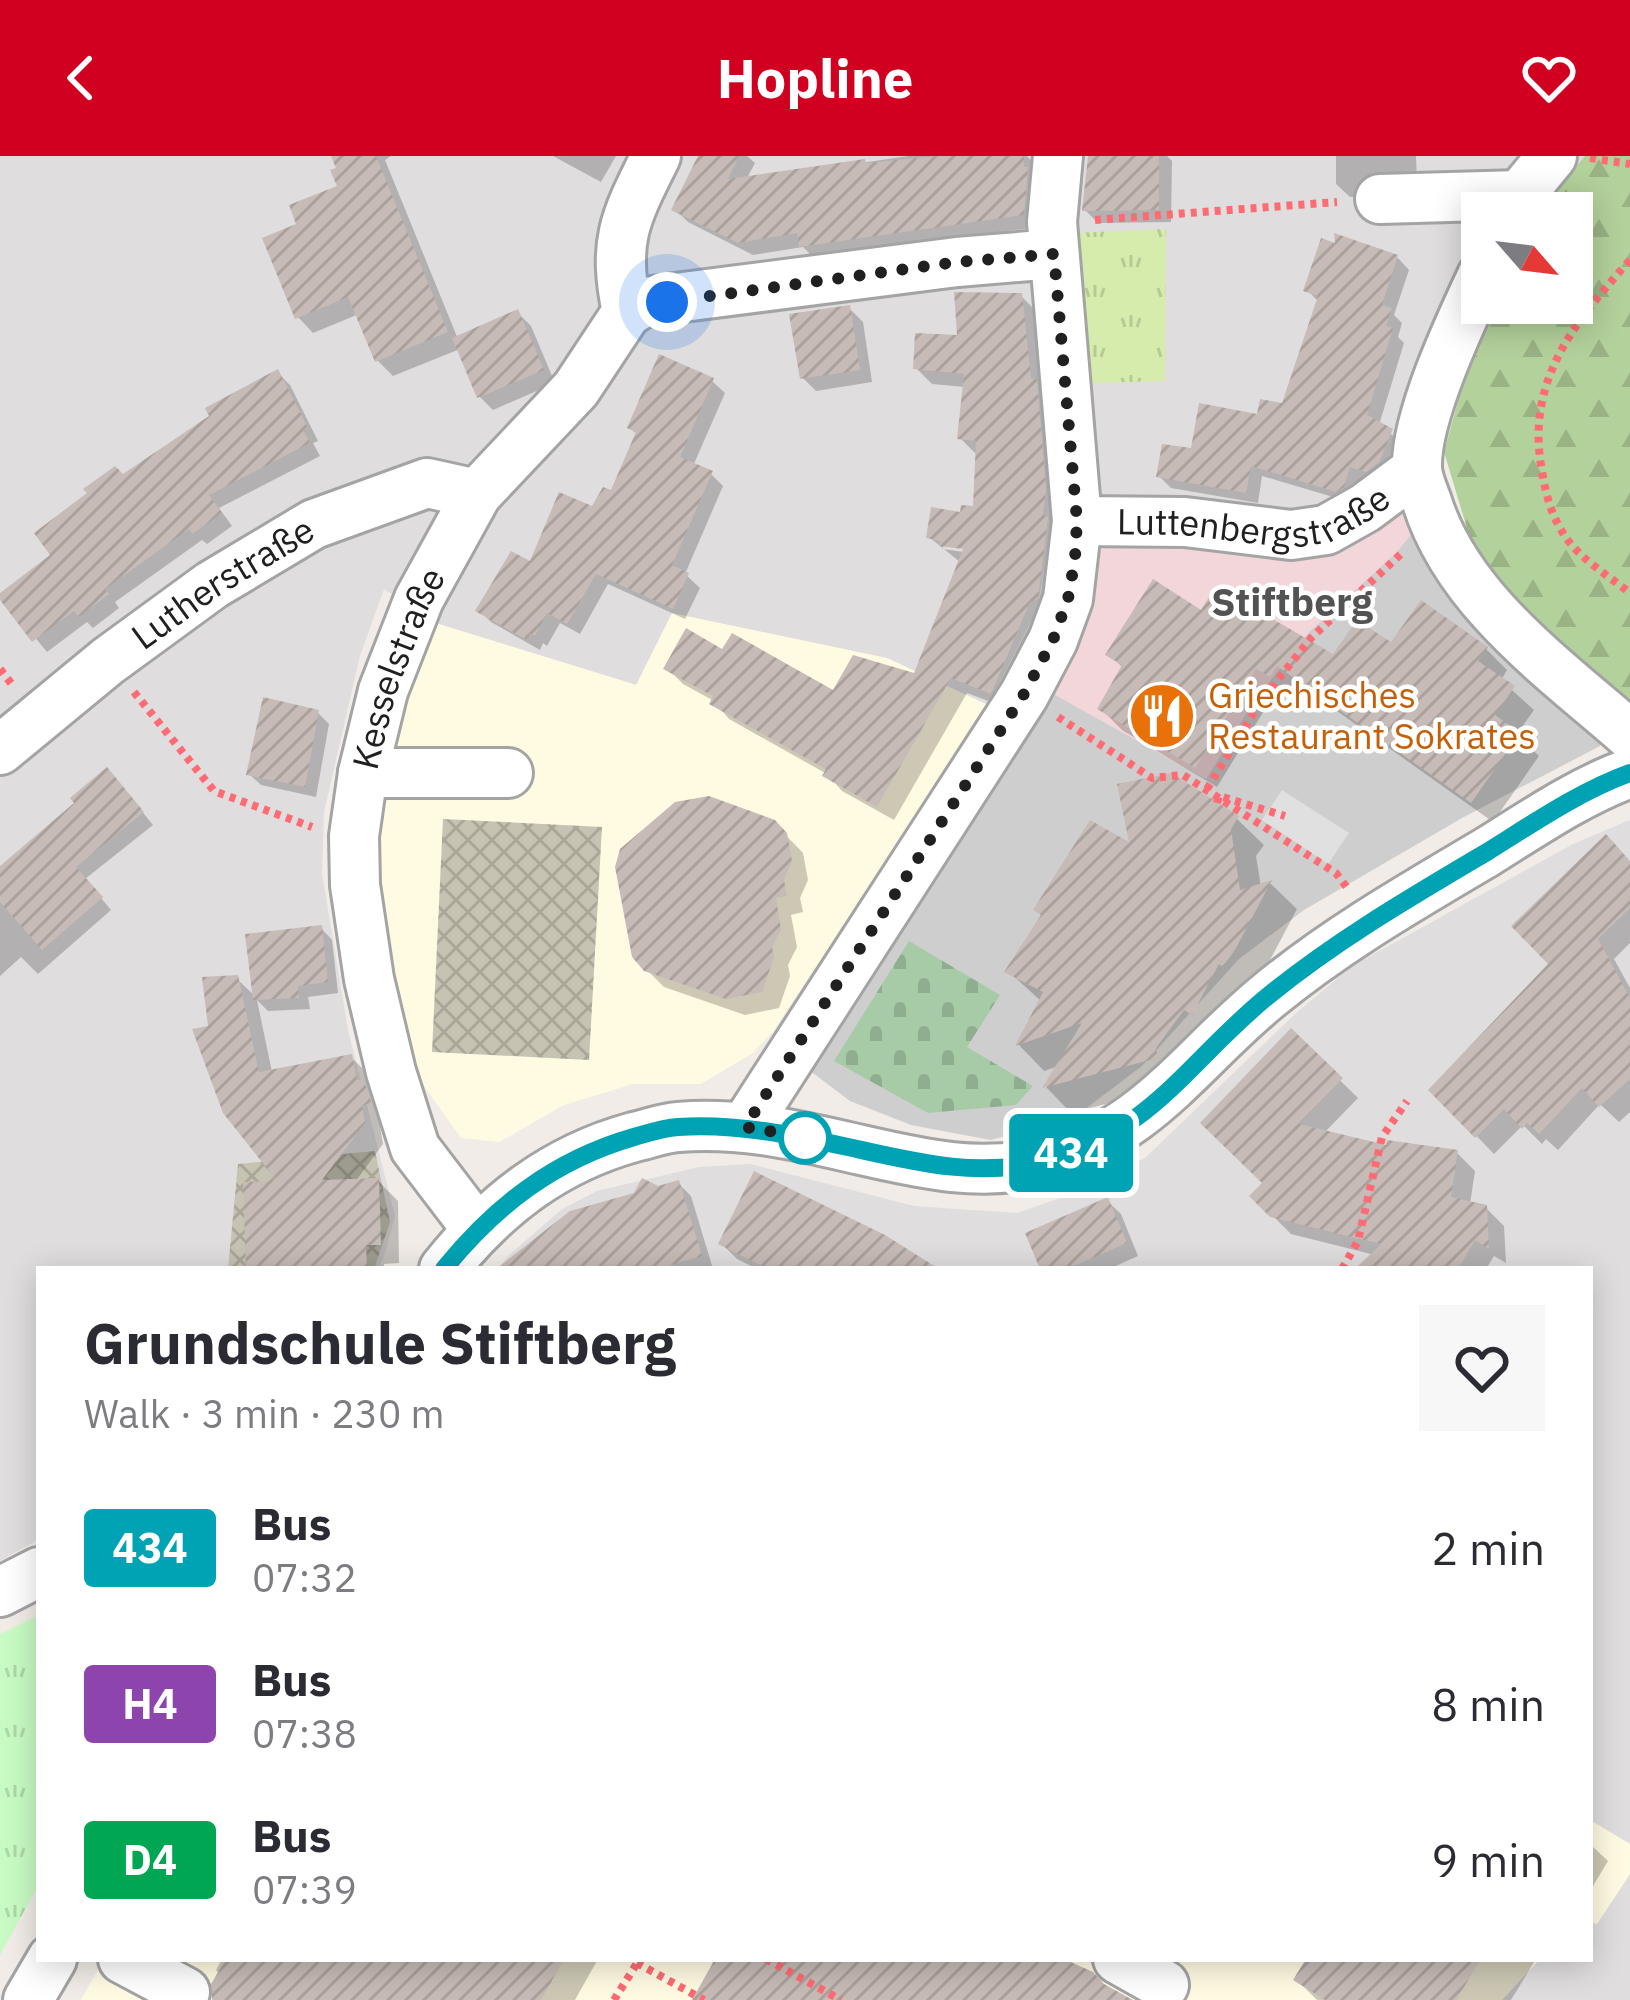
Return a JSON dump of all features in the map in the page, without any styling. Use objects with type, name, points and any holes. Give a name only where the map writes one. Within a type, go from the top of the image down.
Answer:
[{"type":"street","points":[[656,156],[623,221],[619,272],[627,312],[644,302],[957,262],[1053,238]]},
{"type":"street","points":[[745,1127],[1024,694],[1053,640],[1068,599],[1093,521],[1053,238],[1058,156]]},
{"type":"street","points":[[1525,192],[1552,156]]},
{"type":"street","points":[[1380,199],[1461,202]]},
{"type":"street","name":"Kesselstraße","points":[[476,1228],[415,1148],[391,1072],[369,980],[355,885],[354,836],[363,773],[382,691],[412,618],[477,494],[576,389],[627,312]]},
{"type":"street","name":"Luttenbergstraße","points":[[1463,324],[1421,430],[1417,470],[1433,523],[1451,558],[1523,641],[1630,735]]},
{"type":"street","name":"Luttenbergstraße","points":[[1093,521],[1185,522],[1253,533],[1308,533],[1326,530],[1365,508],[1417,470]]},
{"type":"street","name":"Lutherstraße","points":[[0,750],[212,584],[314,524],[427,483],[477,494]]},
{"type":"street","points":[[363,773],[508,773]]},
{"type":"street","points":[[446,1266],[476,1228],[518,1192],[564,1164],[616,1142],[674,1126],[745,1127],[939,1167],[991,1170],[1087,1148],[1146,1112],[1262,1000],[1370,920],[1543,818],[1630,773]]},
{"type":"street","points":[[0,1592],[36,1574]]},
{"type":"street","points":[[28,2000],[50,1962]]},
{"type":"street","points":[[129,1962],[185,1992]]},
{"type":"street","points":[[1123,1962],[1164,1985]]},
{"type":"path","points":[[1573,156],[1630,164]]},
{"type":"path","points":[[1053,238],[1380,199]]},
{"type":"path","points":[[1630,260],[1571,329],[1545,381],[1536,442],[1548,503],[1569,542],[1630,593]]},
{"type":"path","points":[[1207,789],[1261,701],[1311,638],[1433,523]]},
{"type":"path","points":[[108,661],[214,791],[312,827],[354,836]]},
{"type":"path","points":[[0,669],[10,682]]},
{"type":"path","points":[[1024,694],[1152,778],[1183,775],[1336,873],[1370,920]]},
{"type":"path","points":[[1218,800],[1286,816]]},
{"type":"path","points":[[1344,1266],[1358,1241],[1382,1137],[1407,1101]]},
{"type":"path","points":[[614,2000],[637,1962]]},
{"type":"path","points":[[640,1962],[704,2000]]},
{"type":"path","points":[[772,1962],[842,2000]]},
{"type":"shaded area","points":[[0,156],[1585,156],[1554,192],[1461,192],[1461,324],[1477,324],[1444,452],[1399,503],[1104,535],[1048,549],[1037,609],[988,705],[887,658],[637,685],[429,621],[384,589],[360,656],[324,812],[322,873],[348,1030],[395,1216],[384,1257],[380,1266],[36,1266],[36,1541],[0,1561]]},
{"type":"shaded area","points":[[1399,503],[1417,527],[1396,553],[1308,633],[1253,702],[1206,779],[1041,687],[1087,596],[1104,535]]},
{"type":"shaded area","points":[[1417,527],[1604,728],[1600,746],[1462,818],[1304,910],[1239,959],[1142,1066],[1076,1116],[991,1140],[911,1125],[850,1101],[805,1067],[1041,687],[1206,779],[1253,702],[1308,633],[1396,553]]},
{"type":"shaded area","points":[[672,613],[887,658],[988,705],[774,1030],[753,1053],[701,1084],[633,1084],[564,1105],[499,1142],[461,1138],[414,1072],[380,913],[375,845],[384,787],[429,621],[636,685]]},
{"type":"shaded area","points":[[1282,790],[1349,833],[1328,864],[1262,820]]},
{"type":"shaded area","points":[[443,819],[602,827],[589,1060],[432,1052]]},
{"type":"shaded area","points":[[1630,820],[1630,1844],[1593,1822],[1593,1266],[500,1266],[562,1209],[597,1191],[699,1167],[750,1164],[914,1206],[1017,1213],[1101,1184],[1146,1157],[1352,966],[1573,844]]},
{"type":"shaded area","points":[[375,1151],[390,1222],[375,1266],[228,1266],[238,1164]]},
{"type":"shaded area","points":[[1593,1822],[1630,1844],[1630,1874],[1597,1924],[1593,1923]]},
{"type":"shaded area","points":[[1630,1874],[1630,2000],[1502,2000],[1537,1962],[1593,1962],[1593,1923],[1597,1924]]},
{"type":"shaded area","points":[[102,1962],[1537,1962],[1502,2000],[81,2000]]},
{"type":"green space","points":[[1585,156],[1630,156],[1630,712],[1478,565],[1444,452],[1483,324],[1593,324],[1593,192],[1554,192]]},
{"type":"green space","points":[[1166,229],[1165,381],[1087,383],[1073,233]]},
{"type":"green space","points":[[909,941],[1000,995],[967,1047],[1033,1086],[1016,1105],[928,1113],[834,1061]]},
{"type":"green space","points":[[36,1616],[36,1889],[0,1955],[0,1634]]},
{"type":"building","points":[[331,156],[376,156],[448,332],[375,362],[348,297],[295,319],[262,238],[296,224],[289,205],[337,186],[330,170],[336,168]]},
{"type":"building","points":[[698,156],[739,156],[728,179],[865,159],[866,163],[938,156],[1024,156],[1024,167],[1028,167],[1024,215],[799,247],[797,233],[738,243],[671,210]]},
{"type":"building","points":[[1088,156],[1159,156],[1159,210],[1082,211]]},
{"type":"building","points":[[1334,233],[1398,255],[1382,305],[1392,308],[1386,326],[1393,328],[1367,415],[1393,429],[1379,462],[1366,472],[1350,467],[1344,487],[1336,492],[1251,466],[1246,493],[1156,477],[1162,444],[1191,448],[1199,403],[1257,414],[1260,399],[1282,403],[1318,296],[1303,291],[1321,238],[1335,243]]},
{"type":"building","points":[[954,292],[1022,293],[1031,378],[1037,379],[1046,490],[1043,514],[1048,517],[1038,599],[1030,602],[991,694],[951,678],[877,807],[822,776],[826,769],[709,704],[713,696],[663,669],[686,628],[722,649],[732,633],[833,690],[853,655],[914,673],[963,549],[939,546],[940,541],[926,538],[931,507],[960,512],[961,505],[973,506],[976,441],[957,439],[964,374],[913,369],[915,333],[957,335]]},
{"type":"building","points":[[850,305],[860,370],[800,379],[789,314]]},
{"type":"building","points":[[518,309],[544,370],[477,398],[452,338]]},
{"type":"building","points":[[659,354],[714,378],[680,457],[713,471],[672,565],[689,573],[673,609],[596,574],[567,624],[547,613],[535,636],[530,633],[527,640],[475,611],[511,551],[530,561],[559,492],[592,506],[603,487],[611,490],[636,432],[627,428]]},
{"type":"building","points":[[278,369],[308,428],[303,430],[310,443],[209,495],[222,513],[192,534],[189,529],[105,589],[109,594],[79,617],[74,611],[32,642],[0,600],[0,593],[50,555],[34,533],[115,466],[123,474],[209,416],[205,408]]},
{"type":"building","points":[[1153,579],[1201,610],[1216,586],[1333,654],[1357,620],[1391,642],[1421,600],[1488,647],[1478,661],[1515,686],[1495,715],[1520,733],[1471,803],[1277,666],[1270,677],[1256,669],[1195,768],[1097,709],[1122,665],[1105,655]]},
{"type":"building","points":[[263,697],[319,710],[305,787],[246,775]]},
{"type":"building","points":[[107,767],[144,812],[76,867],[103,897],[42,950],[0,902],[0,866],[74,803],[70,798]]},
{"type":"building","points":[[1171,773],[1239,816],[1231,829],[1240,890],[1272,880],[1236,948],[1223,967],[1219,964],[1192,1015],[1184,1010],[1156,1048],[1158,1058],[1042,1088],[1082,1023],[1015,1046],[1043,992],[1004,972],[1041,915],[1033,910],[1090,820],[1129,842],[1117,784]]},
{"type":"building","points":[[709,796],[775,820],[787,833],[792,861],[784,880],[787,896],[776,898],[781,929],[762,992],[726,999],[644,971],[632,957],[615,867],[620,849],[675,802]]},
{"type":"building","points":[[1606,834],[1630,861],[1630,908],[1598,939],[1630,998],[1630,1079],[1599,1107],[1582,1088],[1539,1134],[1527,1123],[1522,1129],[1504,1109],[1475,1138],[1428,1090],[1548,964],[1511,926]]},
{"type":"building","points":[[322,925],[328,982],[298,986],[299,998],[253,1000],[245,934]]},
{"type":"building","points":[[238,975],[259,1072],[352,1054],[357,1080],[364,1080],[371,1102],[362,1106],[365,1123],[322,1180],[379,1178],[381,1245],[366,1245],[367,1266],[246,1266],[243,1182],[277,1181],[223,1113],[192,1029],[208,1026],[202,977]]},
{"type":"building","points":[[1291,1028],[1343,1078],[1299,1124],[1386,1145],[1387,1140],[1458,1150],[1451,1197],[1487,1205],[1489,1249],[1475,1240],[1460,1266],[1358,1266],[1381,1244],[1270,1217],[1249,1196],[1262,1183],[1200,1123]]},
{"type":"building","points":[[754,1171],[885,1235],[934,1266],[762,1266],[718,1244]]},
{"type":"building","points":[[642,1178],[658,1186],[679,1180],[702,1256],[667,1266],[500,1266],[570,1211],[634,1193]]},
{"type":"building","points":[[1108,1197],[1127,1243],[1074,1266],[1039,1266],[1025,1233]]},
{"type":"building","points":[[224,1962],[562,1962],[541,2000],[212,2000],[211,1984]]},
{"type":"building","points":[[713,1962],[1071,1962],[1133,2000],[692,2000]]},
{"type":"building","points":[[1304,1962],[1479,1962],[1456,2000],[1325,2000],[1293,1980]]},
{"type":"bus line","name":"434","points":[[446,1266],[476,1228],[518,1192],[564,1164],[616,1142],[674,1126],[745,1127],[939,1167],[991,1170],[1087,1148],[1131,1123],[1174,1088],[1262,1000],[1328,948],[1543,818],[1630,773]]},
{"type":"place","name":"Griechisches Restaurant Sokrates","points":[[1162,716]]},
{"type":"district","name":"Stiftberg","points":[[1292,602]]},
{"type":"route","points":[[667,302],[957,262],[1054,254],[1077,521],[1068,599],[1053,640],[1024,694],[745,1127],[810,1138],[805,1138]]}]
